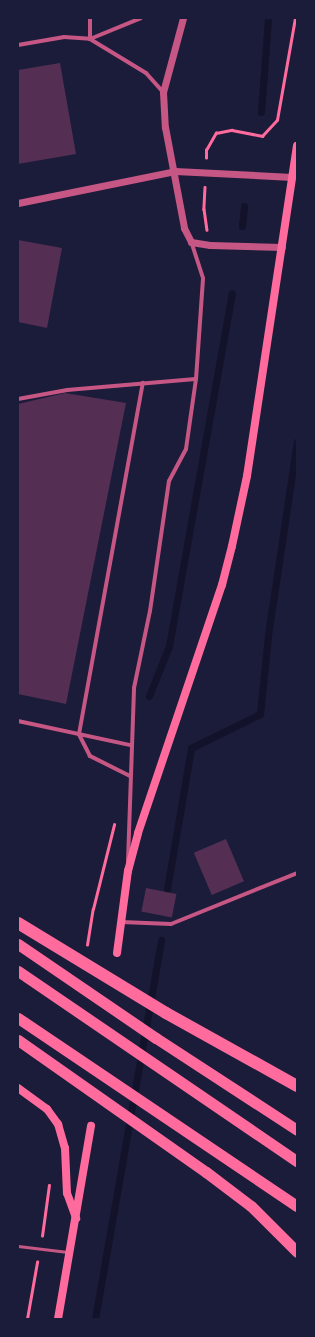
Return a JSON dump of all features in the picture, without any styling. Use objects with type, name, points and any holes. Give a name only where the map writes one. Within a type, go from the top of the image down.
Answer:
[{"type":"highway","points":[[18,923],[62,952],[166,1013],[297,1086]]},
{"type":"highway","points":[[18,944],[156,1038],[297,1130]]},
{"type":"highway","points":[[18,971],[297,1162]]},
{"type":"highway","points":[[18,1018],[297,1206]]},
{"type":"highway","points":[[20,1041],[251,1206],[297,1252]]},
{"type":"main road","points":[[117,953],[128,871],[222,584],[232,546],[247,476],[297,146]]},
{"type":"main road","points":[[18,1088],[47,1109],[58,1124],[65,1148],[67,1193],[76,1220]]},
{"type":"main road","points":[[58,1319],[91,1126]]},
{"type":"street","points":[[90,18],[90,39]]},
{"type":"street","points":[[18,45],[64,37],[90,39],[141,18]]},
{"type":"street","points":[[128,871],[130,744],[134,688],[150,610],[169,481],[186,449],[196,379],[203,278],[191,242],[184,228],[175,171],[165,127],[163,92],[183,18]]},
{"type":"street","points":[[90,39],[146,73],[163,92]]},
{"type":"street","points":[[18,203],[175,171],[292,177]]},
{"type":"street","points":[[191,242],[210,245],[282,247]]},
{"type":"street","points":[[18,399],[67,390],[111,385],[196,379]]},
{"type":"street","points":[[130,776],[90,756],[79,734],[143,383]]},
{"type":"street","points":[[18,722],[130,744]]},
{"type":"street","points":[[121,922],[171,924],[297,873]]},
{"type":"lane","points":[[18,1246],[70,1253]]},
{"type":"path","points":[[239,132],[262,136],[277,120],[295,18]]},
{"type":"building","points":[[60,63],[76,154],[18,164],[18,70]]},
{"type":"building","points":[[18,240],[62,248],[47,328],[18,322]]},
{"type":"building","points":[[65,393],[126,403],[66,704],[18,694],[18,404]]},
{"type":"building","points":[[226,839],[244,881],[212,895],[194,853]]},
{"type":"building","points":[[146,888],[176,894],[172,917],[141,912]]},
{"type":"waterway","points":[[261,112],[268,18]]},
{"type":"waterway","points":[[242,226],[244,206]]},
{"type":"waterway","points":[[149,696],[169,646],[232,294]]},
{"type":"waterway","points":[[167,889],[191,748],[260,714],[268,635],[297,442]]},
{"type":"waterway","points":[[95,1319],[161,940]]}]
